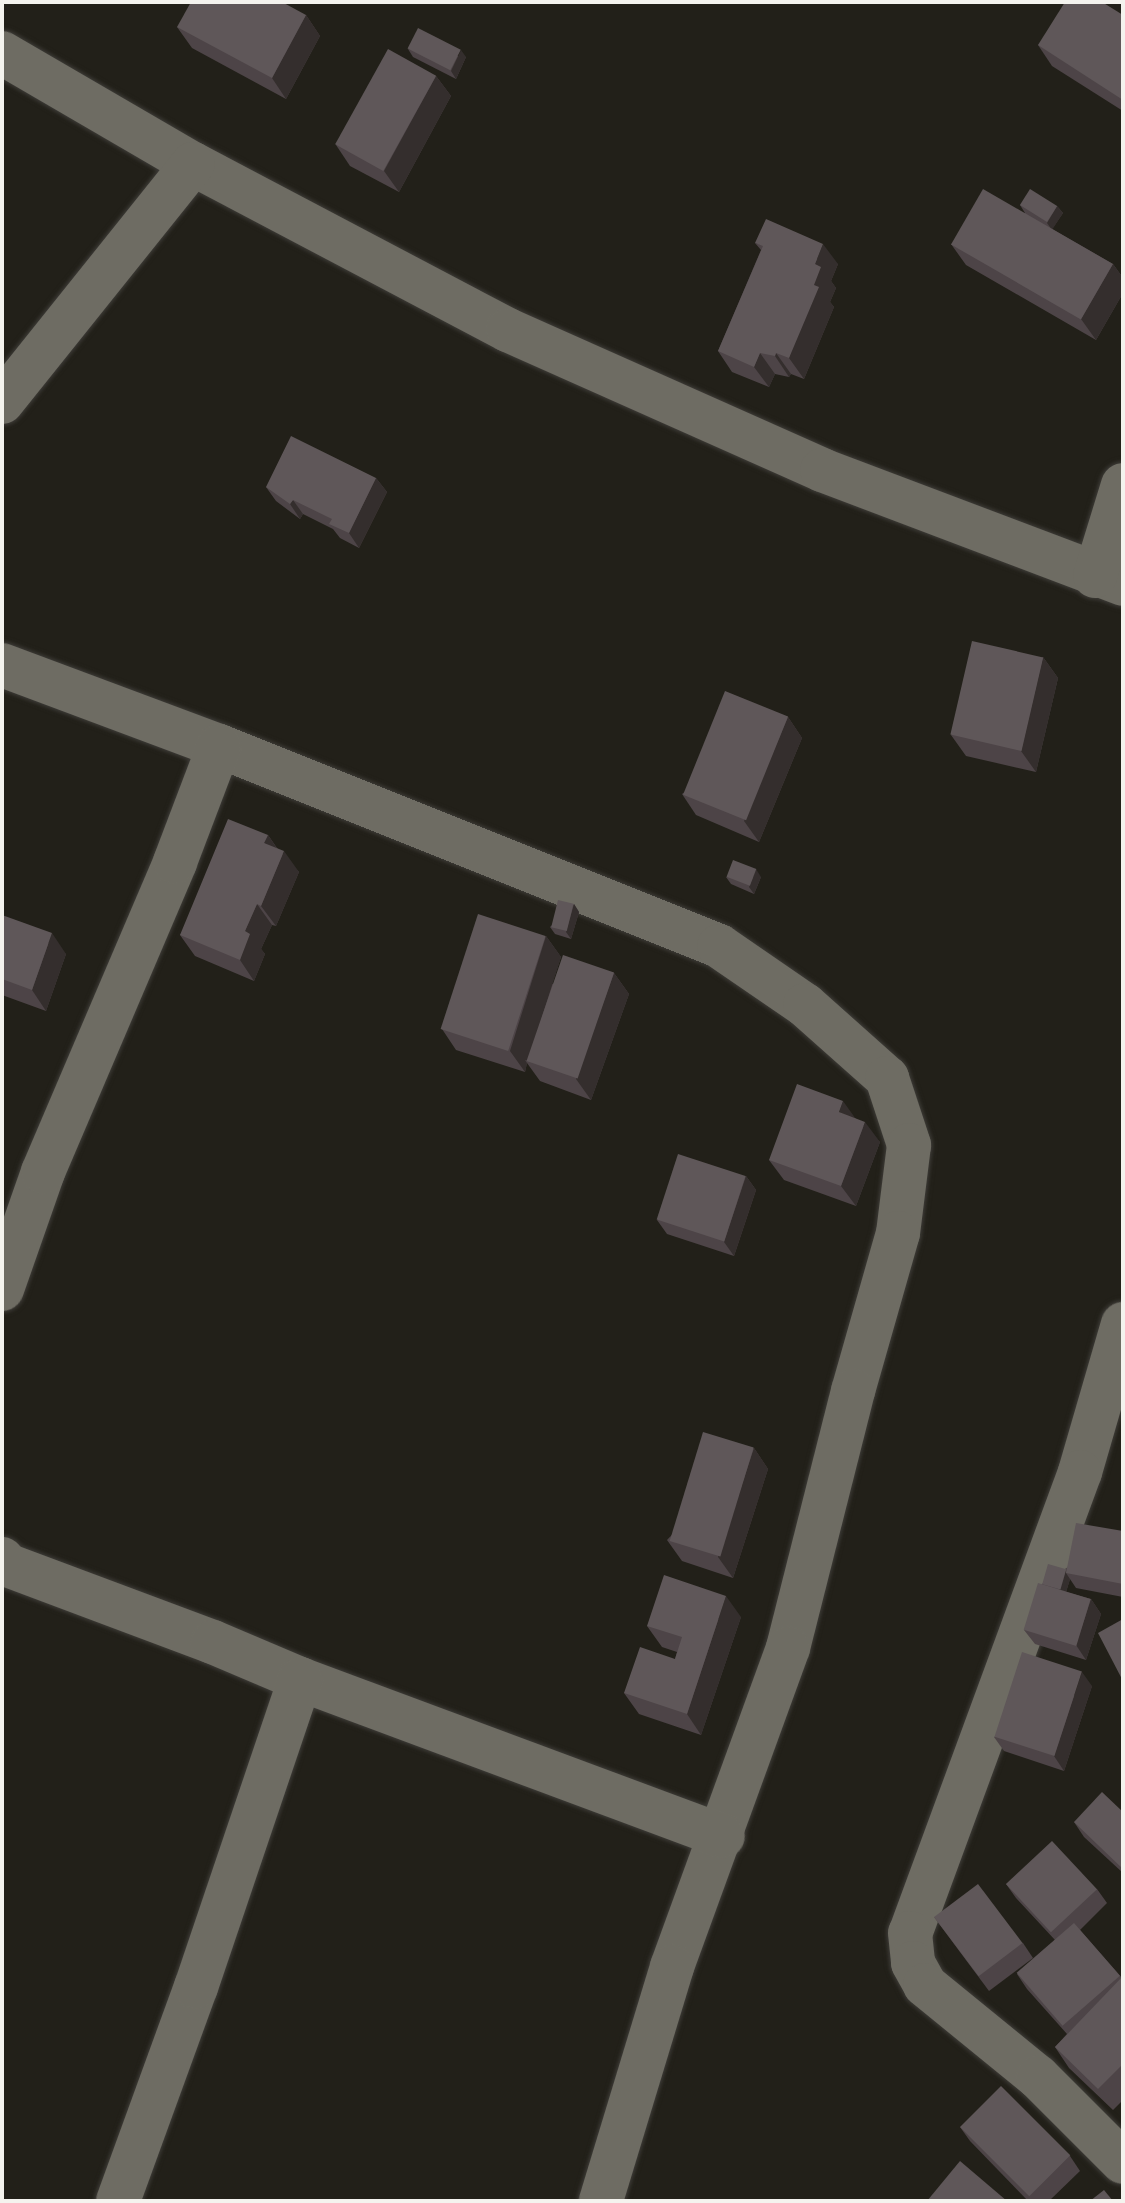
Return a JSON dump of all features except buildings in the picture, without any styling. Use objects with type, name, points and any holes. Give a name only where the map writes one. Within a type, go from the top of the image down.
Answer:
[{"type":"street","points":[[2,53],[193,164],[508,330],[822,470],[1109,580],[1123,485]]},
{"type":"street","points":[[2,402],[193,164]]},
{"type":"street","points":[[2,665],[219,746],[719,946],[805,1005],[887,1078],[909,1145],[898,1233],[853,1391],[788,1648],[723,1836],[672,1967],[601,2201]]},
{"type":"street","points":[[2,1289],[43,1172],[175,862],[219,746]]},
{"type":"street","points":[[1123,1324],[1080,1472],[910,1933],[913,1963],[925,1985],[1038,2077],[1123,2162]]},
{"type":"street","points":[[2,1559],[7,1565],[213,1642],[300,1679],[723,1836]]},
{"type":"street","points":[[118,2201],[196,1987],[300,1679]]}]
